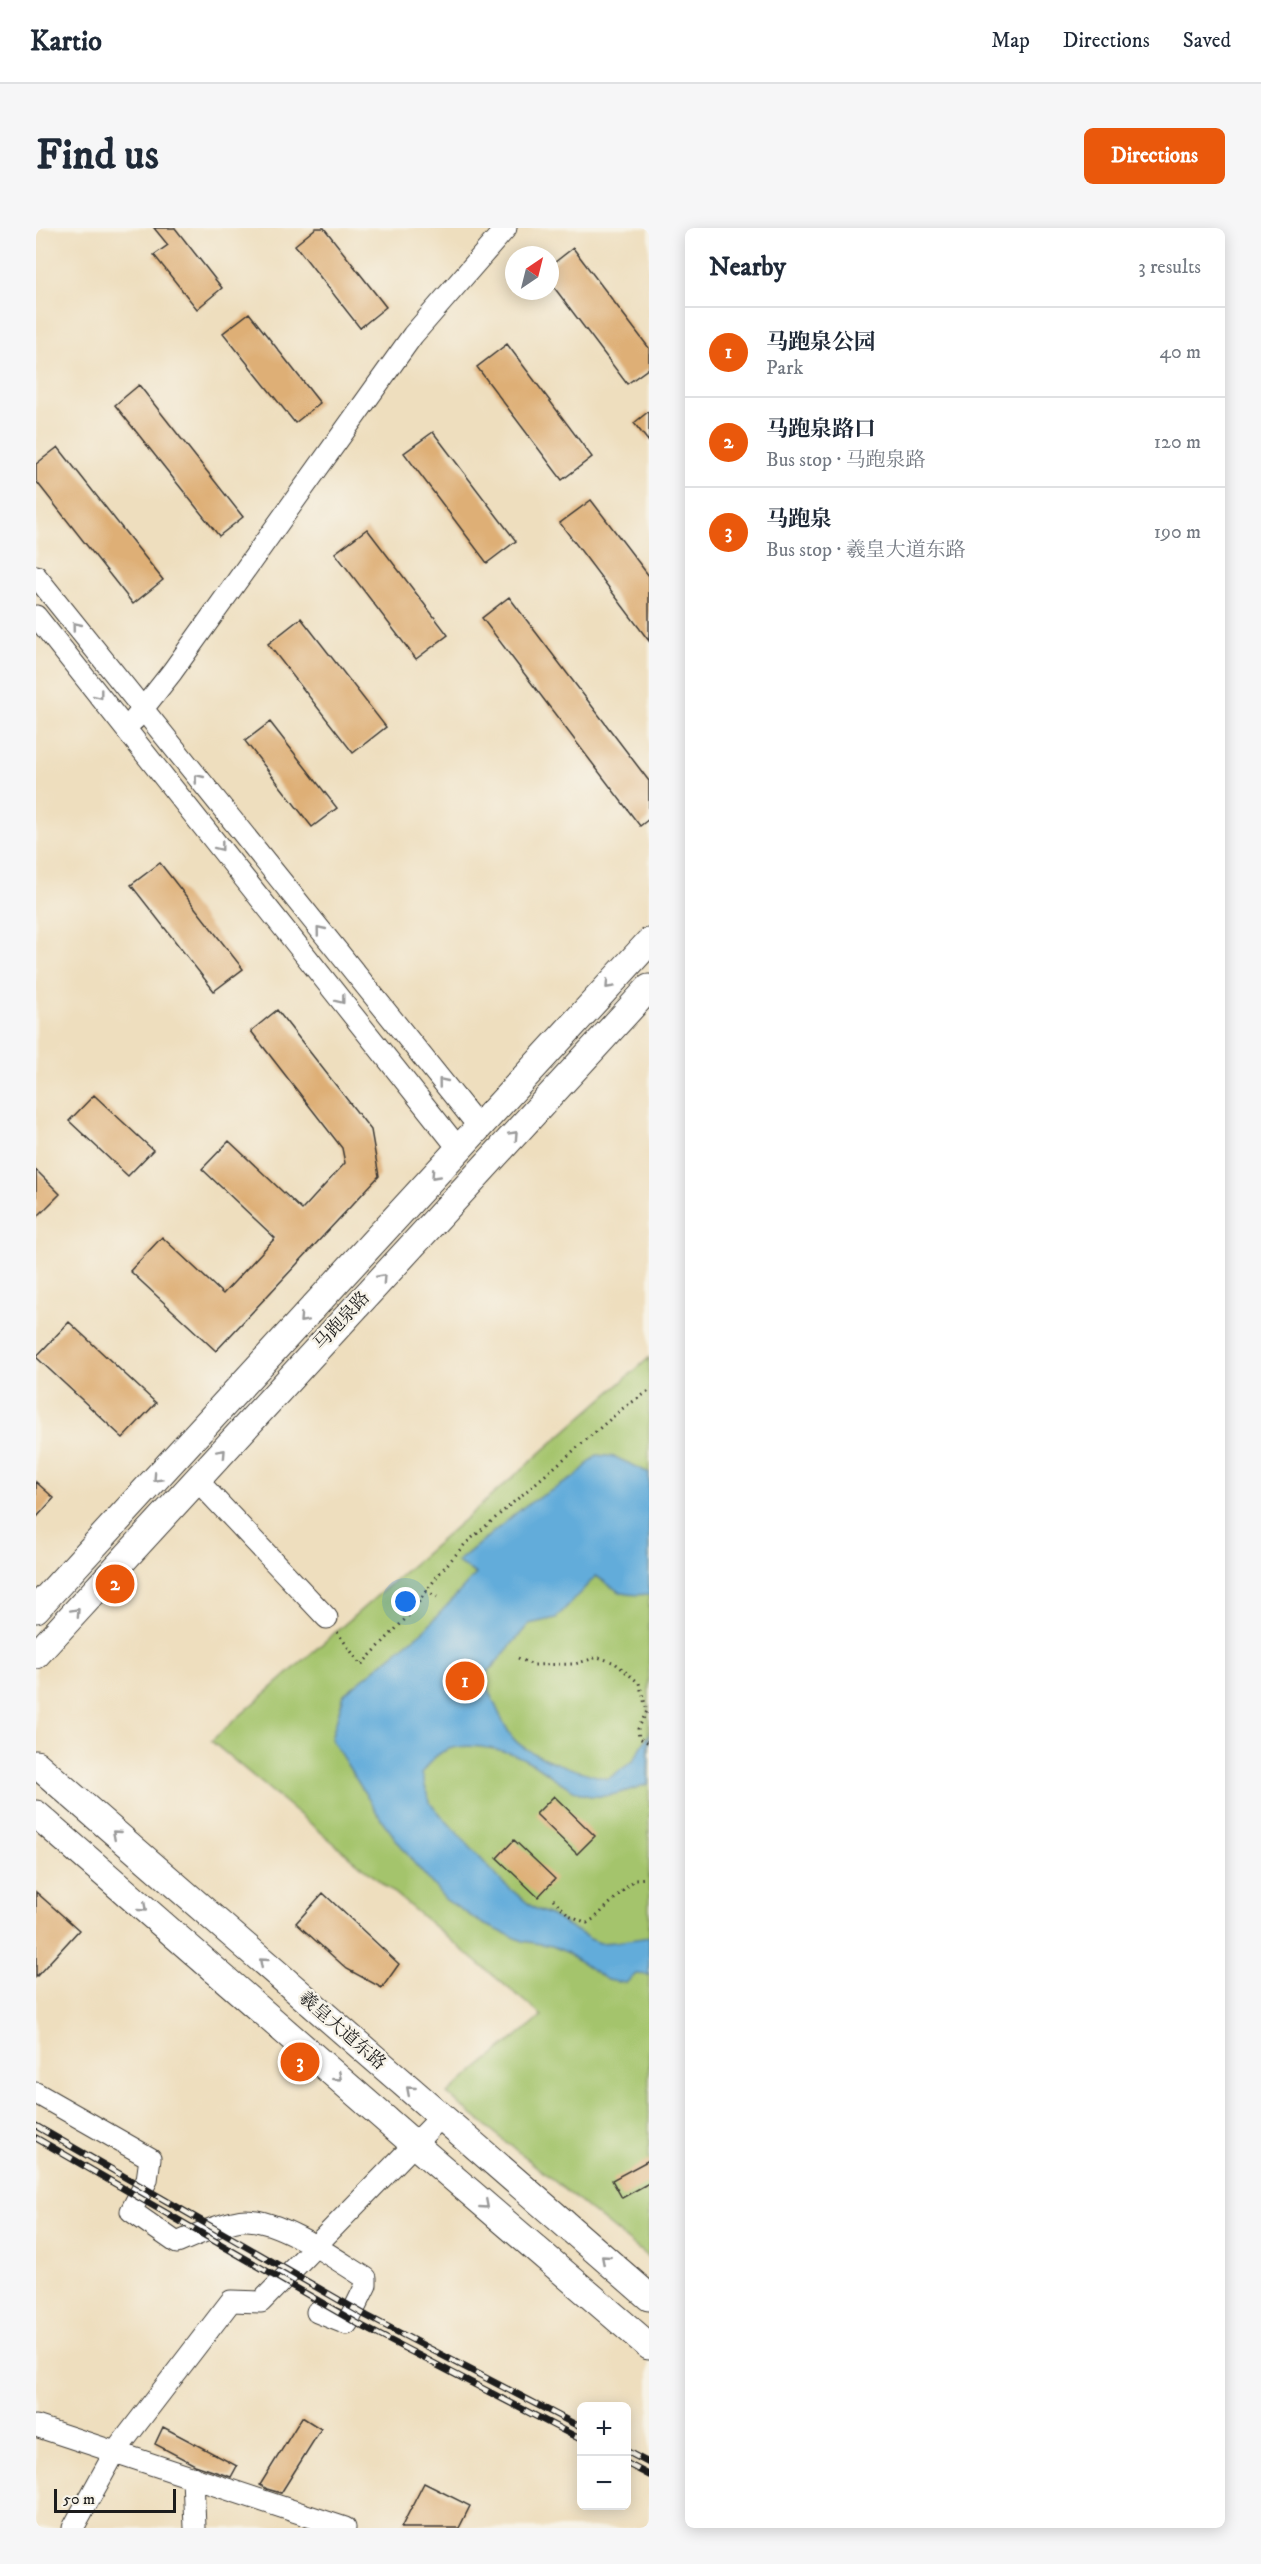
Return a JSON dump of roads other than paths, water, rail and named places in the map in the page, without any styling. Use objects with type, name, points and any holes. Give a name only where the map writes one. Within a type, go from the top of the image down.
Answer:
[{"type":"main road","name":"马跑泉路","points":[[36,1609],[649,942]]},
{"type":"main road","name":"马跑泉路","points":[[36,1655],[649,988]]},
{"type":"main road","name":"羲皇大道东路","points":[[36,1764],[649,2297]]},
{"type":"main road","name":"羲皇大道东路","points":[[36,1814],[649,2346]]},
{"type":"street","points":[[127,730],[172,672],[413,335],[506,228]]},
{"type":"street","points":[[36,576],[479,1127]]},
{"type":"street","points":[[36,616],[459,1149]]},
{"type":"street","points":[[197,1480],[327,1618]]},
{"type":"street","points":[[36,2093],[150,2158],[147,2180],[131,2211],[177,2243],[245,2219],[269,2223],[315,2246],[366,2278],[366,2285],[347,2324],[317,2312]]},
{"type":"street","points":[[73,2528],[115,2452],[231,2301],[261,2302],[441,2117]]},
{"type":"street","points":[[36,2426],[345,2528]]},
{"type":"street","points":[[193,2477],[195,2528]]},
{"type":"water","points":[[597,1455],[615,1457],[649,1473],[649,1594],[625,1594],[596,1576],[556,1618],[529,1624],[483,1678],[513,1738],[531,1752],[571,1768],[608,1779],[633,1761],[649,1734],[648,1784],[609,1795],[585,1795],[521,1758],[501,1751],[468,1746],[449,1749],[441,1753],[422,1773],[429,1802],[503,1883],[534,1908],[600,1943],[649,1937],[649,1975],[636,1974],[626,1983],[607,1980],[566,1952],[552,1946],[523,1941],[483,1924],[446,1900],[414,1863],[381,1819],[331,1739],[344,1694],[426,1628],[476,1574],[457,1562],[526,1505],[575,1477]]},
{"type":"railway","points":[[36,2126],[367,2316],[577,2425]]},
{"type":"railway","points":[[36,2138],[362,2326],[577,2437]]},
{"type":"railway","points":[[631,2454],[649,2463]]},
{"type":"railway","points":[[631,2466],[649,2475]]},
{"type":"place","name":"马跑泉路口","points":[[115,1584]]},
{"type":"place","name":"马跑泉公园","points":[[465,1681]]},
{"type":"place","name":"马跑泉","points":[[300,2062]]}]
